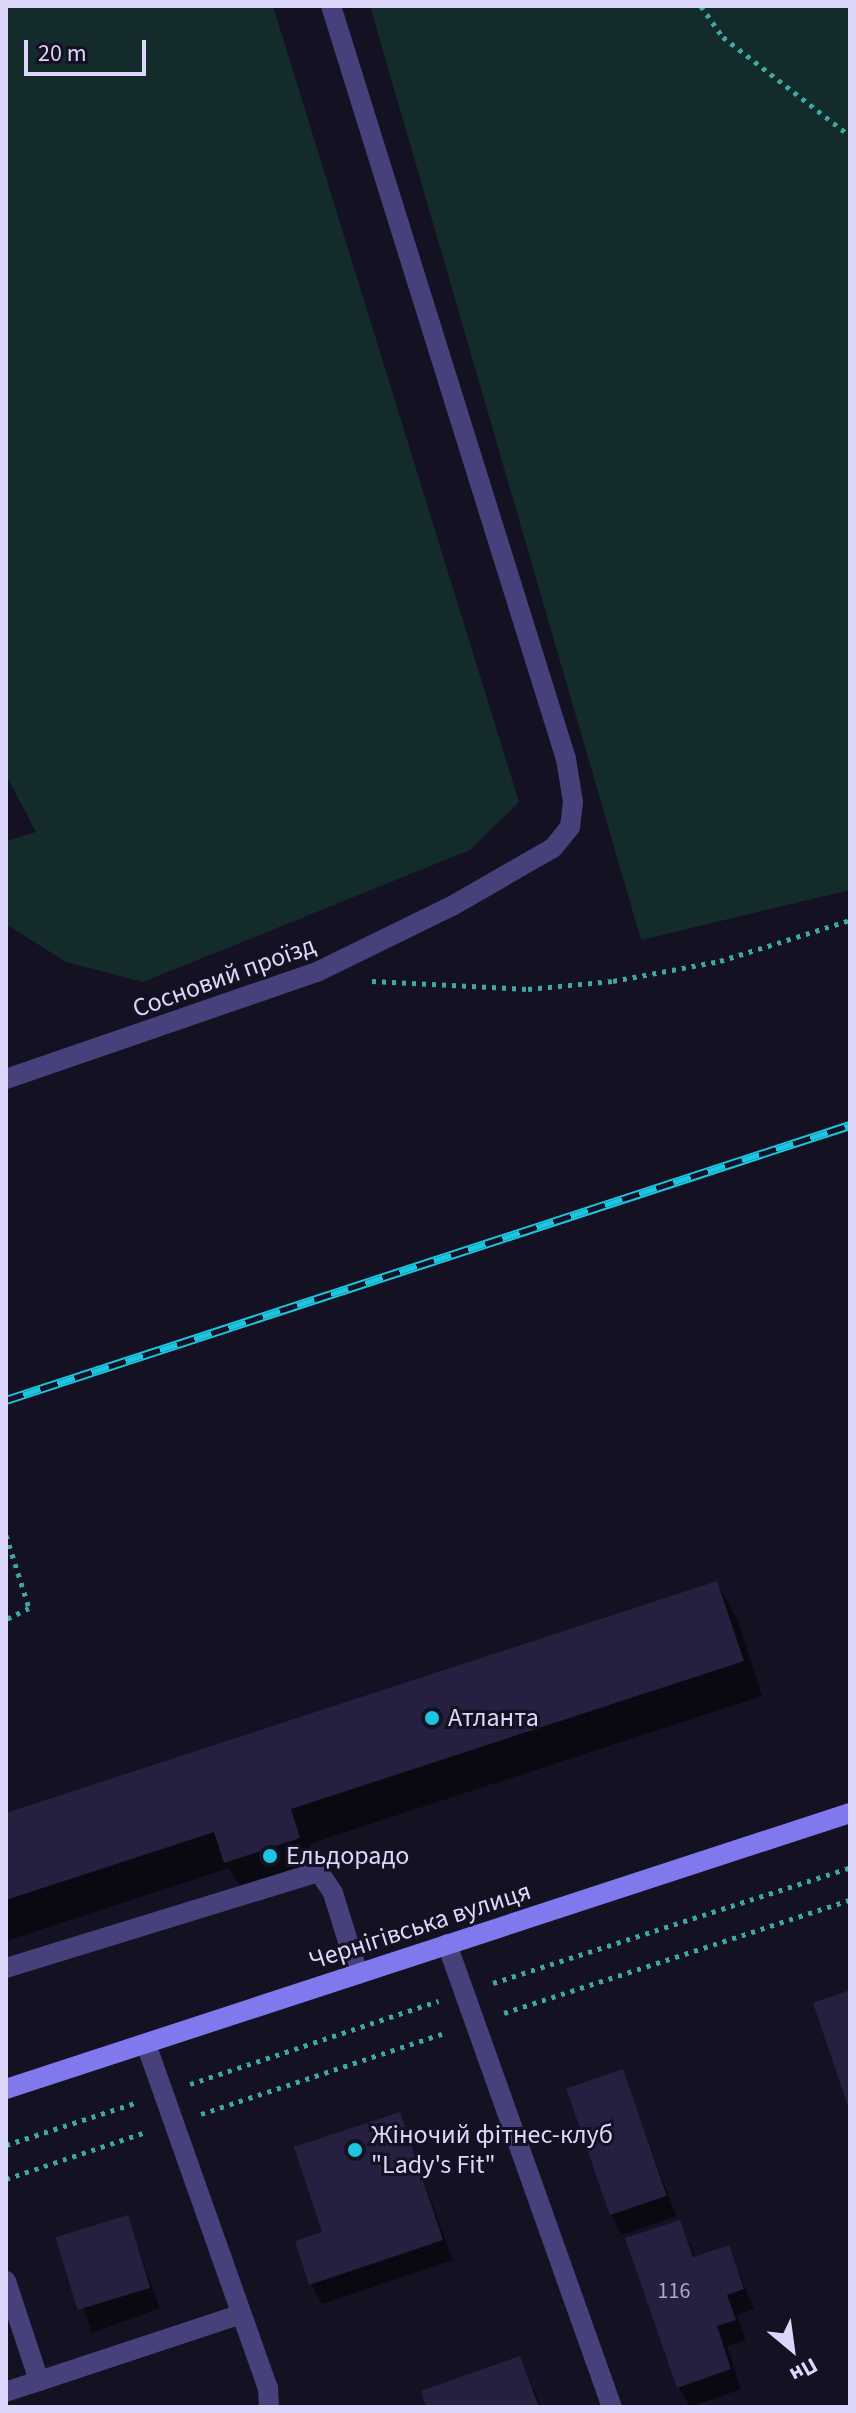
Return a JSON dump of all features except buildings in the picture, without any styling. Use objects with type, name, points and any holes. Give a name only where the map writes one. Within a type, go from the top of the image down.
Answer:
[{"type":"street","name":"Сосновий проїзд","points":[[6,1079],[317,972],[452,906],[553,848],[570,827],[573,802],[566,759],[331,6]]},
{"type":"street","name":"Чернігівська вулиця","points":[[6,2089],[850,1813]]},
{"type":"street","points":[[6,1968],[319,1872],[333,1893],[358,1974]]},
{"type":"street","points":[[447,1944],[612,2407]]},
{"type":"street","points":[[146,2044],[268,2388],[269,2407]]},
{"type":"street","points":[[6,2281],[39,2381]]},
{"type":"street","points":[[6,2392],[241,2314]]},
{"type":"path","points":[[701,6],[723,37],[850,136]]},
{"type":"path","points":[[317,972],[457,987],[528,989],[613,981],[720,961],[850,920]]},
{"type":"path","points":[[6,1535],[29,1608],[6,1619]]},
{"type":"path","points":[[6,2145],[850,1868]]},
{"type":"path","points":[[6,2179],[850,1900]]},
{"type":"green space","points":[[6,6],[273,6],[519,802],[470,850],[143,982],[66,962],[6,924],[6,841],[36,832],[6,775]]},
{"type":"green space","points":[[370,6],[850,6],[850,890],[641,940]]},
{"type":"railway","points":[[6,1400],[850,1125]]},
{"type":"place","name":"Атланта","points":[[432,1718]]},
{"type":"place","name":"Ельдорадо","points":[[270,1856]]},
{"type":"place","name":"Жіночий фітнес-клуб \"Lady's Fit\"","points":[[355,2150]]}]
